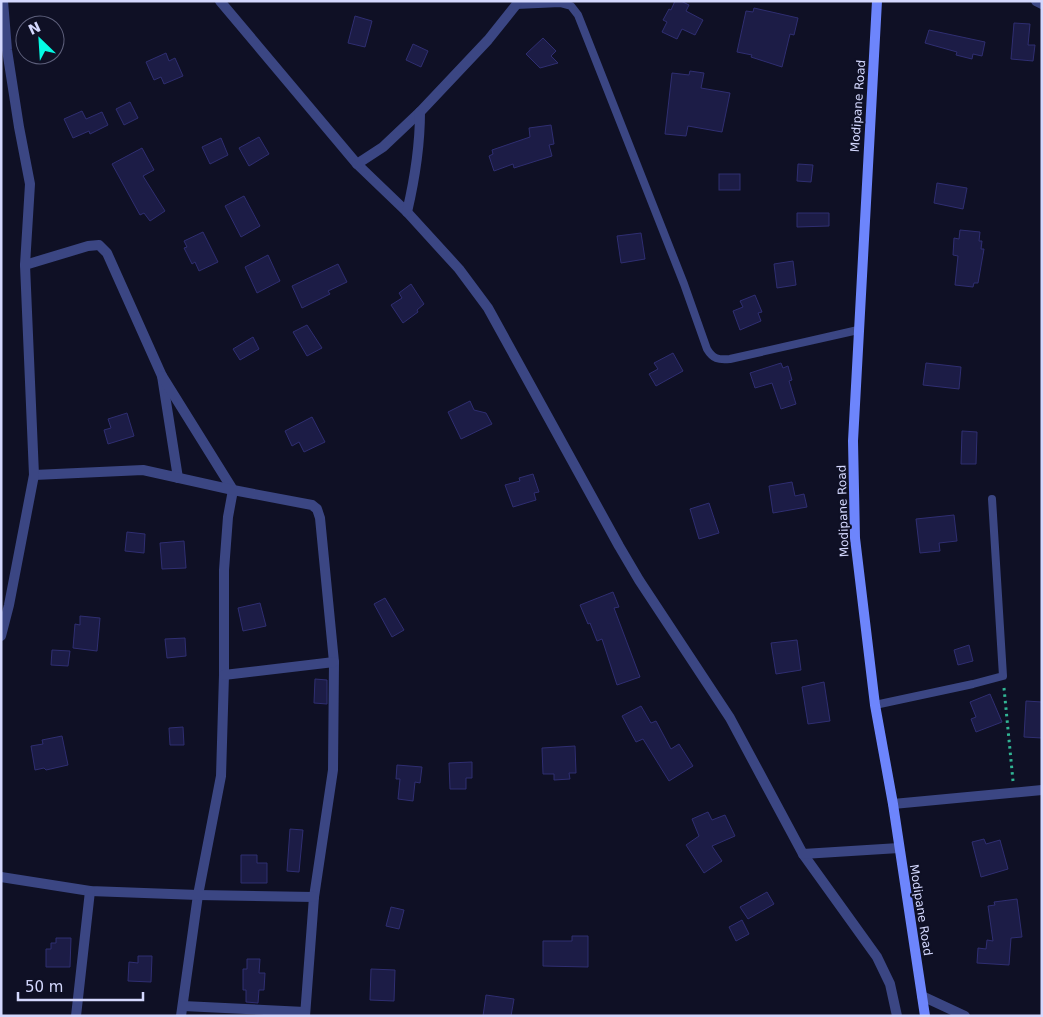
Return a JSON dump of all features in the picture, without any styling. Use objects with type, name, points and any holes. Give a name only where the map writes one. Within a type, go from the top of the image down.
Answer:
[{"type":"main road","name":"Modipane Road","points":[[877,1],[853,440],[854,538],[875,705],[894,804],[925,1016]]},
{"type":"street","points":[[1,636],[9,605],[34,475],[24,265],[30,184],[7,50],[2,1]]},
{"type":"street","points":[[220,1],[357,164],[407,212],[459,269],[488,308],[639,580],[726,711],[803,854],[876,957],[890,984],[898,1016]]},
{"type":"street","points":[[1036,1],[1042,4]]},
{"type":"street","points":[[357,164],[383,148],[420,112],[488,40],[516,3]]},
{"type":"street","points":[[407,212],[415,179],[420,142],[420,112]]},
{"type":"street","points":[[24,265],[88,246],[99,246],[107,253],[162,376],[232,490],[224,570],[224,675],[220,776],[198,896],[182,1011],[305,1014],[314,896],[333,770],[334,662],[318,508],[312,504],[232,490],[143,470],[34,475]]},
{"type":"street","points":[[162,376],[178,478]]},
{"type":"street","points":[[224,675],[334,662]]},
{"type":"street","points":[[894,804],[1042,790]]},
{"type":"street","points":[[803,854],[899,848]]},
{"type":"street","points":[[1,877],[90,891],[198,896],[314,896]]},
{"type":"street","points":[[76,1016],[90,891]]},
{"type":"street","points":[[922,996],[965,1016]]},
{"type":"lane","points":[[516,3],[560,3],[571,6],[578,15],[684,284],[707,349],[712,356],[719,360],[730,359],[858,330]]},
{"type":"lane","points":[[875,705],[1003,676],[992,499]]},
{"type":"path","points":[[1003,676],[1014,792]]},
{"type":"building","points":[[675,1],[681,1],[689,5],[686,11],[703,20],[695,35],[682,29],[677,39],[662,32],[667,22],[663,20]]},
{"type":"building","points":[[754,8],[798,18],[794,35],[790,34],[782,67],[751,57],[752,55],[737,52],[746,11],[753,12]]},
{"type":"building","points":[[355,16],[372,21],[365,47],[348,43]]},
{"type":"building","points":[[1014,23],[1030,24],[1028,45],[1035,45],[1033,61],[1011,59]]},
{"type":"building","points":[[929,30],[985,42],[982,56],[973,54],[972,59],[956,55],[957,52],[925,43]]},
{"type":"building","points":[[543,38],[556,51],[551,56],[558,63],[540,68],[526,54]]},
{"type":"building","points":[[413,44],[428,51],[421,67],[406,60]]},
{"type":"building","points":[[166,53],[169,61],[175,58],[183,76],[164,84],[161,77],[154,80],[146,62]]},
{"type":"building","points":[[690,71],[704,73],[701,88],[730,93],[722,132],[688,126],[686,136],[665,134],[672,73],[689,75]]},
{"type":"building","points":[[130,102],[138,118],[124,125],[116,109]]},
{"type":"building","points":[[82,111],[86,119],[102,112],[108,125],[90,134],[89,131],[73,138],[64,119]]},
{"type":"building","points":[[551,125],[554,144],[549,145],[552,156],[514,168],[513,164],[494,171],[489,156],[493,154],[492,150],[530,137],[529,128]]},
{"type":"building","points":[[259,137],[269,154],[249,166],[239,148]]},
{"type":"building","points":[[221,138],[228,155],[210,164],[202,147]]},
{"type":"building","points":[[142,148],[154,170],[143,176],[165,211],[150,221],[144,213],[140,215],[112,164]]},
{"type":"building","points":[[798,164],[813,165],[811,182],[797,181]]},
{"type":"building","points":[[719,174],[740,174],[740,190],[719,190]]},
{"type":"building","points":[[937,183],[967,188],[963,209],[934,203]]},
{"type":"building","points":[[244,196],[260,226],[241,237],[225,206]]},
{"type":"building","points":[[797,213],[829,213],[829,226],[797,227]]},
{"type":"building","points":[[960,230],[980,232],[979,241],[982,241],[981,249],[984,249],[978,283],[974,283],[973,287],[955,285],[958,256],[953,255],[954,238],[959,239]]},
{"type":"building","points":[[203,232],[218,262],[199,271],[195,262],[192,264],[184,248],[187,247],[184,241]]},
{"type":"building","points":[[641,233],[645,259],[621,263],[617,236]]},
{"type":"building","points":[[268,255],[280,281],[257,293],[245,267]]},
{"type":"building","points":[[793,261],[796,285],[777,288],[774,264]]},
{"type":"building","points":[[338,264],[347,282],[328,291],[330,294],[302,308],[292,286]]},
{"type":"building","points":[[411,284],[424,304],[417,310],[418,312],[403,323],[391,305],[402,298],[399,293]]},
{"type":"building","points":[[755,295],[762,312],[758,313],[761,321],[740,330],[733,311],[743,307],[740,301]]},
{"type":"building","points":[[307,325],[322,348],[307,356],[293,332]]},
{"type":"building","points":[[253,337],[259,349],[240,360],[233,349]]},
{"type":"building","points":[[673,353],[683,371],[656,386],[649,374],[658,369],[654,363]]},
{"type":"building","points":[[781,363],[783,368],[788,366],[792,380],[789,381],[796,404],[781,409],[772,383],[755,388],[750,373]]},
{"type":"building","points":[[926,363],[961,367],[959,389],[923,385]]},
{"type":"building","points":[[470,401],[474,410],[486,413],[492,424],[461,439],[448,412]]},
{"type":"building","points":[[127,413],[134,436],[108,444],[104,430],[111,428],[108,419]]},
{"type":"building","points":[[312,417],[325,442],[304,452],[299,442],[292,446],[285,431]]},
{"type":"building","points":[[962,431],[977,432],[976,464],[961,464]]},
{"type":"building","points":[[533,474],[539,492],[534,493],[536,500],[513,507],[505,485],[520,481],[519,478]]},
{"type":"building","points":[[792,482],[795,496],[804,494],[807,507],[773,513],[769,486]]},
{"type":"building","points":[[709,503],[719,533],[699,539],[690,509]]},
{"type":"building","points":[[954,515],[957,541],[939,543],[940,551],[920,553],[916,519]]},
{"type":"building","points":[[127,532],[145,534],[144,553],[125,551]]},
{"type":"building","points":[[184,541],[186,568],[162,569],[160,543]]},
{"type":"building","points":[[613,592],[619,607],[614,608],[640,677],[617,685],[602,639],[597,641],[580,605]]},
{"type":"building","points":[[385,598],[404,630],[392,637],[374,604]]},
{"type":"building","points":[[260,603],[266,626],[243,631],[238,608]]},
{"type":"building","points":[[80,616],[100,618],[97,651],[73,648],[75,624],[80,625]]},
{"type":"building","points":[[185,638],[186,656],[167,658],[165,639]]},
{"type":"building","points":[[797,640],[801,670],[776,674],[771,643]]},
{"type":"building","points":[[969,645],[973,661],[958,665],[954,650]]},
{"type":"building","points":[[52,650],[70,651],[68,666],[51,665]]},
{"type":"building","points":[[315,679],[327,680],[327,704],[314,703]]},
{"type":"building","points":[[824,682],[830,721],[808,724],[802,687]]},
{"type":"building","points":[[990,694],[1002,722],[976,732],[971,719],[976,717],[970,702]]},
{"type":"building","points":[[1026,701],[1042,702],[1042,738],[1024,737]]},
{"type":"building","points":[[641,706],[651,723],[656,721],[671,749],[679,744],[693,766],[669,781],[643,739],[636,742],[622,716]]},
{"type":"building","points":[[183,727],[184,745],[170,745],[169,728]]},
{"type":"building","points":[[62,736],[68,765],[46,770],[44,768],[35,770],[31,746],[43,744],[42,740]]},
{"type":"building","points":[[575,746],[576,773],[569,773],[570,779],[554,780],[554,774],[543,774],[542,748]]},
{"type":"building","points":[[472,762],[472,778],[466,778],[466,789],[450,789],[449,763]]},
{"type":"building","points":[[397,765],[422,767],[420,783],[415,782],[413,801],[398,799],[400,779],[396,779]]},
{"type":"building","points":[[708,812],[712,820],[725,815],[735,836],[712,846],[722,861],[704,873],[686,845],[699,836],[692,819]]},
{"type":"building","points":[[290,829],[303,830],[299,872],[287,871]]},
{"type":"building","points":[[984,839],[986,844],[1000,840],[1008,869],[981,877],[972,842]]},
{"type":"building","points":[[241,855],[257,855],[257,863],[267,863],[267,883],[241,883]]},
{"type":"building","points":[[767,892],[774,904],[748,919],[740,907]]},
{"type":"building","points":[[1017,899],[1022,937],[1011,938],[1009,965],[977,963],[978,948],[986,949],[987,940],[993,941],[988,906],[995,905],[994,902]]},
{"type":"building","points":[[391,907],[404,910],[399,929],[386,926]]},
{"type":"building","points":[[742,920],[749,934],[736,941],[729,927]]},
{"type":"building","points":[[572,936],[588,936],[588,967],[543,966],[543,941],[572,941]]},
{"type":"building","points":[[56,938],[71,938],[70,967],[46,967],[46,949],[51,949],[51,943],[56,943]]},
{"type":"building","points":[[138,956],[152,956],[151,982],[128,981],[129,962],[138,963]]},
{"type":"building","points":[[247,959],[260,959],[259,973],[265,973],[264,990],[259,990],[258,1003],[246,1002],[246,990],[243,990],[243,969],[247,969]]},
{"type":"building","points":[[371,969],[395,970],[394,1001],[370,1000]]},
{"type":"building","points":[[486,995],[514,999],[511,1016],[483,1016]]}]
